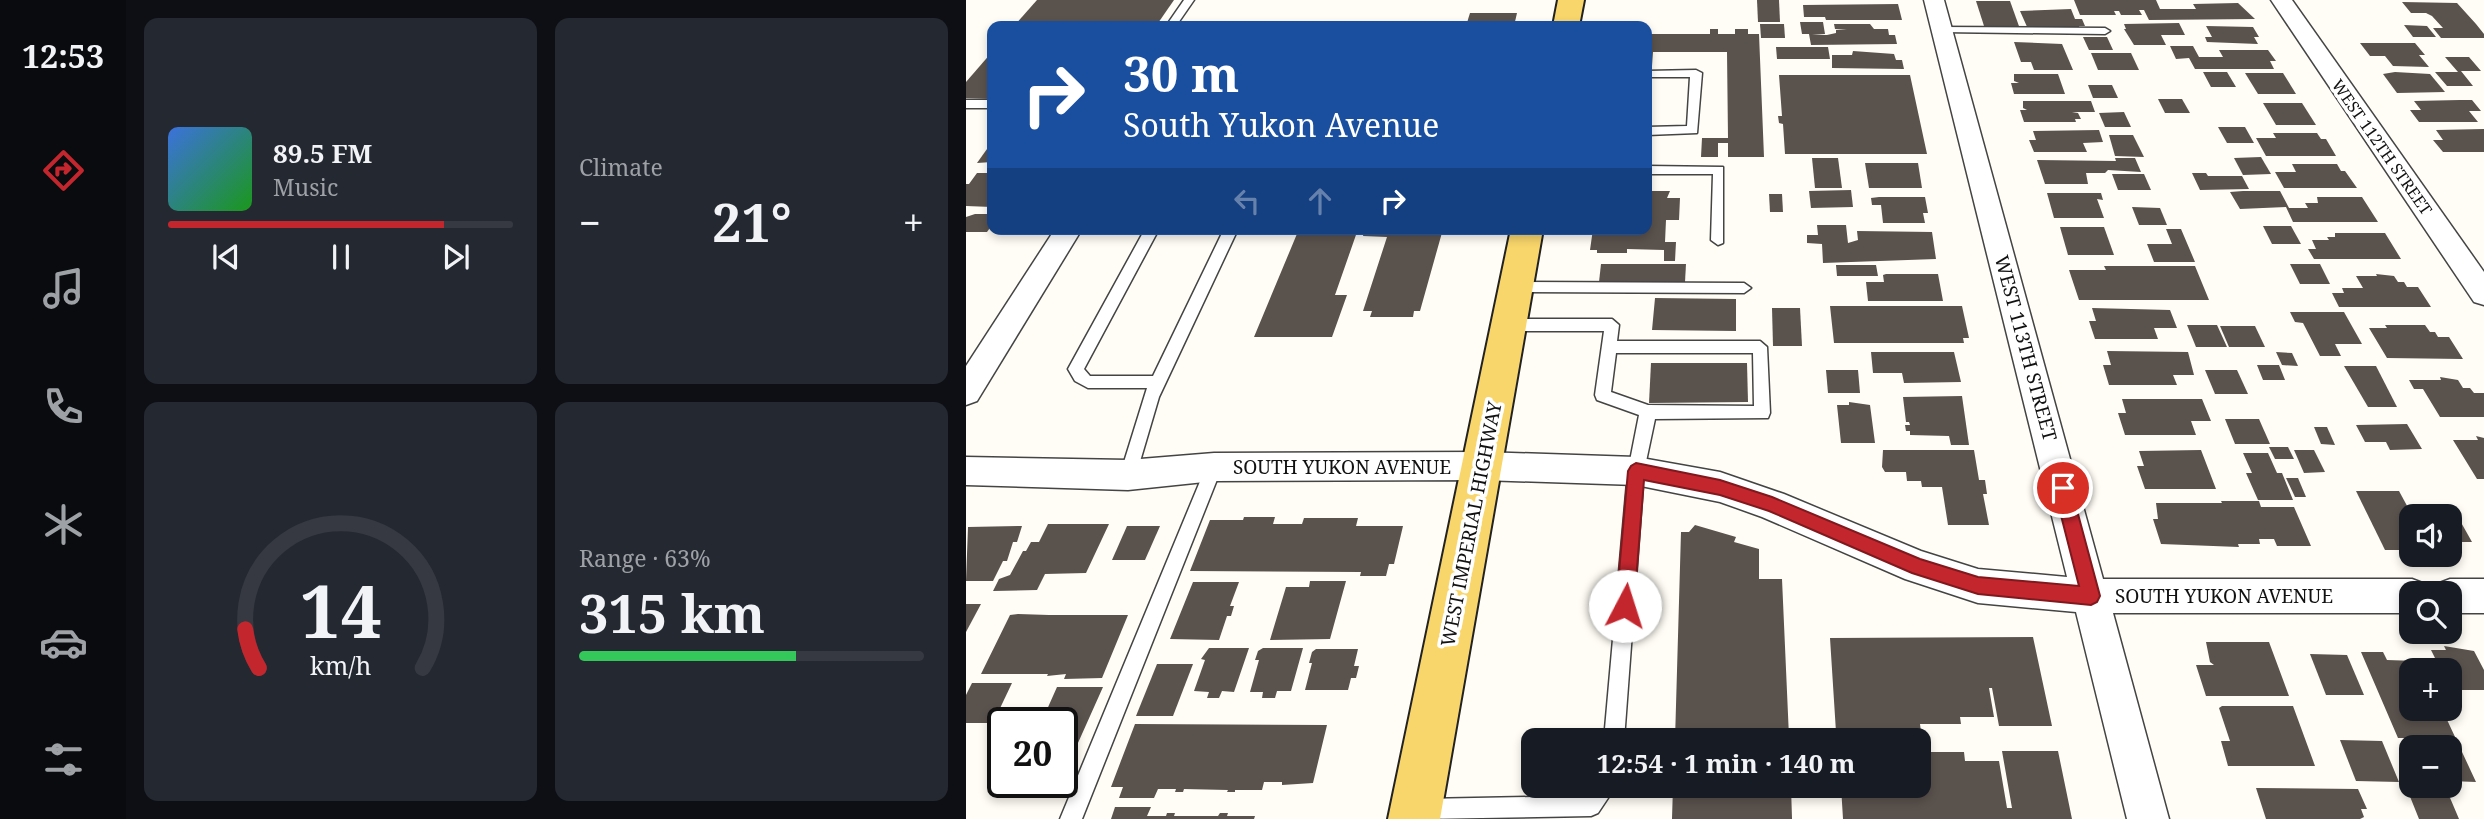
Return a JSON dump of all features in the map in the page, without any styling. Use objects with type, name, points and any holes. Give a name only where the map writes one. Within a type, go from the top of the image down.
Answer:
[{"type":"main road","points":[[1567,21],[1571,0]]},
{"type":"main road","name":"WEST IMPERIAL HIGHWAY","points":[[1415,814],[1526,235]]},
{"type":"street","name":"WEST 112TH STREET","points":[[2281,0],[2484,294]]},
{"type":"street","name":"WEST 113TH STREET","points":[[1938,15],[2148,819]]},
{"type":"street","points":[[966,392],[1065,235]]},
{"type":"street","name":"SOUTH YUKON AVENUE","points":[[966,471],[1128,475],[1214,467],[1482,466],[1636,471],[1720,487],[1772,505],[1918,567],[1978,586],[2091,596],[2399,596]]},
{"type":"street","points":[[2462,596],[2484,596]]},
{"type":"lane","points":[[1174,21],[1189,0]]},
{"type":"lane","points":[[1938,15],[2105,31]]},
{"type":"lane","points":[[1652,74],[1696,73],[1693,130],[1652,131]]},
{"type":"lane","points":[[966,104],[987,104]]},
{"type":"lane","points":[[1652,170],[1719,170],[1718,240]]},
{"type":"lane","points":[[1149,235],[1076,369],[1080,377],[1088,382],[1158,382]]},
{"type":"lane","points":[[1128,475],[1151,397],[1228,235]]},
{"type":"lane","points":[[1516,287],[1744,288]]},
{"type":"lane","points":[[1509,325],[1612,325],[1608,348],[1603,395],[1648,412],[1679,407],[1719,407],[1762,413],[1760,347],[1721,355],[1681,355],[1608,348]]},
{"type":"lane","points":[[1615,728],[1636,471],[1648,412]]},
{"type":"lane","points":[[1071,819],[1214,467]]},
{"type":"lane","points":[[1415,814],[1591,806],[1597,798]]},
{"type":"building","points":[[1037,0],[1174,0],[1159,21],[1018,21]]},
{"type":"building","points":[[1757,0],[1779,0],[1780,22],[1758,22]]},
{"type":"building","points":[[2074,0],[2156,0],[2160,9],[2196,9],[2193,4],[2238,3],[2255,19],[2149,20],[2144,10],[2139,10],[2142,15],[2121,15],[2119,11],[2114,11],[2116,15],[2080,15]]},
{"type":"building","points":[[1976,1],[2010,1],[2020,29],[1985,29]]},
{"type":"building","points":[[2402,2],[2457,3],[2484,34],[2484,38],[2441,38],[2433,28],[2443,28],[2432,16],[2426,13],[2411,13]]},
{"type":"building","points":[[1898,4],[1902,20],[1826,20],[1825,17],[1804,17],[1803,5]]},
{"type":"building","points":[[2071,9],[2075,19],[2082,19],[2085,26],[2079,26],[2080,29],[2028,29],[2020,11]]},
{"type":"building","points":[[1470,13],[1517,13],[1515,21],[1468,21]]},
{"type":"building","points":[[1800,22],[1823,22],[1825,34],[1812,35],[1827,35],[1836,33],[1836,30],[1847,30],[1835,29],[1834,24],[1870,24],[1874,29],[1888,29],[1889,35],[1895,35],[1897,44],[1811,45],[1809,34],[1802,34]]},
{"type":"building","points":[[2179,23],[2185,35],[2161,35],[2166,45],[2134,45],[2124,29],[2124,24]]},
{"type":"building","points":[[1760,24],[1784,24],[1785,38],[1761,38]]},
{"type":"building","points":[[2404,25],[2427,26],[2436,37],[2413,37]]},
{"type":"building","points":[[2206,26],[2253,27],[2259,37],[2254,37],[2258,44],[2207,42],[2205,37],[2212,37]]},
{"type":"building","points":[[1710,29],[1718,29],[1718,34],[1735,34],[1735,29],[1748,29],[1748,34],[1759,34],[1764,157],[1728,157],[1728,143],[1718,143],[1718,157],[1701,157],[1702,138],[1728,138],[1727,52],[1653,52],[1652,66],[1652,34],[1710,34]]},
{"type":"building","points":[[2083,37],[2107,37],[2113,50],[2089,50]]},
{"type":"building","points":[[2014,42],[2062,44],[2073,70],[2034,70],[2031,62],[2021,62]]},
{"type":"building","points":[[2360,43],[2415,43],[2425,55],[2419,55],[2429,67],[2393,66],[2385,56],[2370,56]]},
{"type":"building","points":[[2170,46],[2193,46],[2199,57],[2223,57],[2219,50],[2268,50],[2276,61],[2270,61],[2274,69],[2195,69],[2189,58],[2176,59]]},
{"type":"building","points":[[1776,47],[1828,47],[1830,59],[1777,59]]},
{"type":"building","points":[[1853,51],[1894,54],[1896,60],[1902,60],[1904,69],[1832,68],[1832,55],[1852,55]]},
{"type":"building","points":[[2091,53],[2131,53],[2139,70],[2098,70]]},
{"type":"building","points":[[2445,57],[2469,57],[2481,71],[2461,71],[2473,86],[2447,86],[2435,72],[2458,72]]},
{"type":"building","points":[[987,58],[987,99],[966,98],[966,82]]},
{"type":"building","points":[[2203,72],[2227,72],[2236,87],[2211,87]]},
{"type":"building","points":[[2245,73],[2283,73],[2296,94],[2258,94]]},
{"type":"building","points":[[2014,74],[2058,74],[2065,94],[2014,94],[2011,83],[2019,83],[2014,81]]},
{"type":"building","points":[[2383,74],[2430,74],[2445,92],[2397,93]]},
{"type":"building","points":[[1779,75],[1910,75],[1927,154],[1785,154],[1783,124],[1779,123],[1778,116],[1782,116]]},
{"type":"building","points":[[2088,85],[2112,85],[2118,98],[2093,98]]},
{"type":"building","points":[[2158,99],[2182,99],[2190,113],[2165,113]]},
{"type":"building","points":[[2472,100],[2481,111],[2469,111],[2478,122],[2419,122],[2410,110],[2421,110],[2414,101]]},
{"type":"building","points":[[2023,101],[2091,101],[2095,112],[2072,112],[2078,113],[2081,119],[2075,119],[2076,122],[2024,122],[2020,110],[2027,110],[2023,108]]},
{"type":"building","points":[[2263,103],[2302,103],[2316,125],[2276,125]]},
{"type":"building","points":[[2124,112],[2131,127],[2105,127],[2099,113]]},
{"type":"building","points":[[2218,127],[2245,127],[2254,143],[2227,143]]},
{"type":"building","points":[[2484,129],[2484,152],[2443,152],[2433,140],[2443,140],[2436,130]]},
{"type":"building","points":[[2099,130],[2103,142],[2083,143],[2087,152],[2034,152],[2029,140],[2036,140],[2033,131]]},
{"type":"building","points":[[2273,133],[2317,133],[2321,139],[2326,139],[2336,156],[2266,156],[2256,138],[2276,138]]},
{"type":"building","points":[[2109,135],[2133,135],[2144,157],[2115,156]]},
{"type":"building","points":[[987,149],[987,162],[977,163]]},
{"type":"building","points":[[2261,157],[2271,174],[2243,175],[2234,158]]},
{"type":"building","points":[[1812,158],[1838,158],[1842,188],[1815,188]]},
{"type":"building","points":[[2115,158],[2135,158],[2141,172],[2108,170],[2105,173],[2086,173],[2088,184],[2045,184],[2037,160],[2116,161]]},
{"type":"building","points":[[1865,163],[1918,163],[1922,188],[1869,188]]},
{"type":"building","points":[[2292,164],[2337,164],[2357,188],[2284,188],[2275,172],[2296,172]]},
{"type":"building","points":[[977,173],[987,173],[987,207],[966,206],[966,184],[969,184]]},
{"type":"building","points":[[2192,173],[2242,176],[2249,189],[2200,190]]},
{"type":"building","points":[[2112,174],[2144,174],[2151,190],[2118,190]]},
{"type":"building","points":[[1851,190],[1853,207],[1811,208],[1809,191]]},
{"type":"building","points":[[1652,191],[1670,191],[1667,198],[1680,198],[1679,220],[1666,220],[1665,242],[1676,242],[1675,261],[1664,261],[1664,250],[1627,249],[1627,253],[1597,253],[1597,250],[1590,250],[1592,235],[1652,235]]},
{"type":"building","points":[[2280,191],[2289,208],[2308,208],[2305,203],[2318,203],[2317,197],[2362,197],[2378,222],[2293,222],[2286,207],[2240,209],[2230,192]]},
{"type":"building","points":[[2047,193],[2101,193],[2103,200],[2097,199],[2104,218],[2054,218]]},
{"type":"building","points":[[1769,194],[1782,194],[1783,212],[1770,212]]},
{"type":"building","points":[[1925,197],[1928,213],[1923,213],[1925,223],[1883,223],[1881,205],[1872,205],[1871,198]]},
{"type":"building","points":[[2132,207],[2160,208],[2167,225],[2139,225]]},
{"type":"building","points":[[987,214],[987,232],[966,232],[966,217]]},
{"type":"building","points":[[1817,225],[1846,225],[1848,243],[1858,240],[1857,231],[1932,232],[1936,259],[1823,263],[1822,244],[1807,243],[1807,235],[1818,235]]},
{"type":"building","points":[[2263,226],[2291,226],[2301,244],[2272,244]]},
{"type":"building","points":[[2060,227],[2104,227],[2114,255],[2068,255]]},
{"type":"building","points":[[2166,229],[2181,229],[2195,262],[2154,262],[2147,244],[2172,244]]},
{"type":"building","points":[[2335,233],[2385,233],[2401,259],[2314,259],[2308,249],[2316,249],[2312,240],[2329,240],[2327,237],[2335,237]]},
{"type":"building","points":[[1296,235],[1356,235],[1335,295],[1347,295],[1332,337],[1254,337]]},
{"type":"building","points":[[1441,235],[1420,311],[1414,311],[1413,317],[1370,317],[1372,311],[1363,311],[1387,237],[1363,236]]},
{"type":"building","points":[[1601,264],[1686,264],[1685,282],[1599,282]]},
{"type":"building","points":[[2290,264],[2320,264],[2330,284],[2300,284]]},
{"type":"building","points":[[1836,265],[1876,265],[1878,276],[1837,276]]},
{"type":"building","points":[[2104,266],[2195,266],[2209,300],[2079,300],[2069,270],[2106,270]]},
{"type":"building","points":[[1938,274],[1943,301],[1868,301],[1866,282],[1884,282],[1883,275]]},
{"type":"building","points":[[2376,274],[2394,276],[2407,287],[2418,287],[2431,307],[2339,307],[2332,293],[2344,293],[2342,288],[2363,288],[2356,276],[2377,276]]},
{"type":"building","points":[[1655,298],[1736,299],[1736,331],[1652,330]]},
{"type":"building","points":[[1830,306],[1962,306],[1969,338],[1963,338],[1964,343],[1834,343]]},
{"type":"building","points":[[1772,308],[1800,308],[1802,346],[1773,346]]},
{"type":"building","points":[[2092,308],[2170,310],[2177,328],[2154,328],[2158,339],[2095,339],[2089,321],[2096,321]]},
{"type":"building","points":[[2290,312],[2344,312],[2362,344],[2335,344],[2341,356],[2320,356],[2303,323],[2295,322]]},
{"type":"building","points":[[2187,325],[2217,325],[2227,347],[2196,347]]},
{"type":"building","points":[[2385,325],[2425,325],[2438,337],[2449,337],[2463,359],[2387,358],[2369,328],[2387,328]]},
{"type":"building","points":[[2220,326],[2255,326],[2265,347],[2229,347]]},
{"type":"building","points":[[2107,351],[2188,352],[2194,375],[2173,375],[2177,385],[2109,385],[2103,365],[2111,365]]},
{"type":"building","points":[[1871,352],[1954,352],[1961,382],[1904,383],[1902,373],[1873,373]]},
{"type":"building","points":[[2276,352],[2292,353],[2298,366],[2282,365]]},
{"type":"building","points":[[1651,363],[1747,363],[1748,402],[1649,403]]},
{"type":"building","points":[[2257,365],[2279,365],[2285,380],[2263,380]]},
{"type":"building","points":[[2344,366],[2376,366],[2397,407],[2368,407]]},
{"type":"building","points":[[1826,370],[1858,370],[1860,393],[1828,393]]},
{"type":"building","points":[[2205,370],[2237,370],[2248,394],[2215,394]]},
{"type":"building","points":[[2440,377],[2458,380],[2463,388],[2470,388],[2474,393],[2484,393],[2484,417],[2440,417],[2423,389],[2414,389],[2409,380],[2441,380]]},
{"type":"building","points":[[1962,396],[1969,445],[1951,445],[1949,436],[1910,435],[1910,431],[1906,431],[1905,425],[1910,425],[1906,422],[1903,397]]},
{"type":"building","points":[[2122,399],[2202,399],[2211,421],[2191,421],[2196,435],[2125,435],[2118,413],[2126,413]]},
{"type":"building","points":[[1849,402],[1870,405],[1875,443],[1841,443],[1837,405],[1849,405]]},
{"type":"building","points":[[2225,419],[2259,419],[2270,444],[2235,444]]},
{"type":"building","points":[[2407,424],[2422,449],[2390,450],[2386,442],[2365,442],[2356,425]]},
{"type":"building","points":[[2314,427],[2327,427],[2335,445],[2321,444]]},
{"type":"building","points":[[2476,436],[2484,438],[2484,479],[2477,479],[2453,440],[2478,440]]},
{"type":"building","points":[[2269,447],[2288,447],[2294,459],[2275,459]]},
{"type":"building","points":[[1883,450],[1974,450],[1979,480],[1985,480],[1987,494],[1983,494],[1989,525],[1948,525],[1942,487],[1922,487],[1921,481],[1907,481],[1906,472],[1885,472],[1882,467]]},
{"type":"building","points":[[2201,450],[2216,489],[2145,489],[2137,466],[2144,466],[2139,451]]},
{"type":"building","points":[[2294,450],[2314,450],[2325,472],[2304,473]]},
{"type":"building","points":[[2243,453],[2268,453],[2277,473],[2282,473],[2293,500],[2258,500],[2246,473],[2252,473]]},
{"type":"building","points":[[2286,478],[2298,478],[2306,497],[2295,497]]},
{"type":"building","points":[[2356,491],[2399,491],[2406,504],[2399,504],[2399,550],[2385,550]]},
{"type":"building","points":[[2221,501],[2259,501],[2261,507],[2294,507],[2311,546],[2277,546],[2274,539],[2259,539],[2260,544],[2238,544],[2239,547],[2161,544],[2153,519],[2158,519],[2156,503],[2222,503]]},
{"type":"building","points":[[1244,517],[1275,517],[1273,524],[1302,524],[1304,518],[1358,518],[1356,526],[1403,526],[1394,564],[1389,564],[1386,576],[1360,576],[1361,572],[1190,571],[1210,520],[1243,520]]},
{"type":"building","points":[[1048,524],[1109,524],[1086,573],[1045,574],[1037,590],[993,591],[999,579],[1010,575],[1031,542],[1039,542]]},
{"type":"building","points":[[2462,524],[2472,542],[2462,542]]},
{"type":"building","points":[[1695,525],[1736,537],[1734,542],[1759,549],[1759,579],[1782,579],[1789,728],[1675,728],[1681,532],[1689,532]]},
{"type":"building","points":[[1022,526],[1007,561],[1003,561],[993,581],[966,581],[968,527]]},
{"type":"building","points":[[1127,526],[1160,526],[1145,560],[1112,560]]},
{"type":"building","points":[[1310,581],[1346,581],[1330,639],[1270,640],[1286,587],[1309,587]]},
{"type":"building","points":[[1193,582],[1239,582],[1230,606],[1234,606],[1231,616],[1227,616],[1219,640],[1170,639]]},
{"type":"building","points":[[966,604],[981,604],[966,632]]},
{"type":"building","points":[[1010,615],[1128,615],[1102,678],[1064,679],[1066,674],[981,674]]},
{"type":"building","points":[[2033,637],[2052,726],[1999,726],[1992,688],[1989,688],[1994,717],[1960,717],[1961,724],[1920,724],[1920,728],[1836,728],[1830,638]]},
{"type":"building","points":[[2206,642],[2269,642],[2289,696],[2206,696],[2196,665],[2214,665],[2210,662]]},
{"type":"building","points":[[2444,646],[2474,651],[2484,670],[2484,690],[2462,690],[2462,658],[2435,658],[2431,650],[2446,650]]},
{"type":"building","points":[[1209,648],[1249,648],[1234,692],[1222,691],[1219,698],[1207,698],[1209,692],[1194,691],[1205,660],[1201,659]]},
{"type":"building","points":[[1263,648],[1303,648],[1291,691],[1277,691],[1275,698],[1262,698],[1263,692],[1250,692],[1259,660],[1255,660],[1258,651]]},
{"type":"building","points":[[1316,649],[1358,649],[1354,666],[1359,666],[1356,678],[1351,678],[1348,690],[1305,690],[1312,663],[1309,663],[1312,652]]},
{"type":"building","points":[[2361,652],[2383,652],[2387,660],[2399,660],[2399,721],[2448,721],[2454,735],[2399,735],[2398,738]]},
{"type":"building","points":[[2310,654],[2347,655],[2364,695],[2326,695]]},
{"type":"building","points":[[1157,664],[1193,664],[1173,716],[1136,716]]},
{"type":"building","points":[[972,683],[1012,683],[1001,707],[987,707],[987,723],[966,723],[966,695]]},
{"type":"building","points":[[1057,687],[1103,687],[1078,743],[1078,707],[1048,707]]},
{"type":"building","points":[[2293,706],[2315,766],[2228,766],[2221,741],[2230,741],[2219,708]]},
{"type":"building","points":[[1135,724],[1327,725],[1313,783],[1282,785],[1282,782],[1264,782],[1262,790],[1235,792],[1184,789],[1183,792],[1175,792],[1176,789],[1158,789],[1154,798],[1119,798],[1123,787],[1111,787]]},
{"type":"building","points":[[2340,740],[2382,741],[2399,782],[2356,781]]},
{"type":"building","points":[[2002,751],[2058,751],[2072,819],[1843,819],[1842,798],[1931,798],[1931,752],[1964,752],[1965,761],[1999,761],[2007,808],[2012,808]]},
{"type":"building","points":[[2462,752],[2476,782],[2462,781]]},
{"type":"building","points":[[2256,788],[2358,789],[2367,809],[2361,809],[2364,817],[2360,819],[2266,819]]},
{"type":"building","points":[[1673,798],[1791,798],[1792,819],[1672,819]]},
{"type":"building","points":[[2411,798],[2450,798],[2459,819],[2419,819]]},
{"type":"building","points":[[1115,807],[1151,807],[1147,816],[1175,813],[1174,816],[1218,816],[1220,813],[1228,813],[1227,816],[1255,816],[1254,819],[1111,819]]},
{"type":"route","points":[[1625,606],[1636,471],[1720,487],[1772,505],[1918,567],[1978,586],[2091,596],[2063,488]]}]
